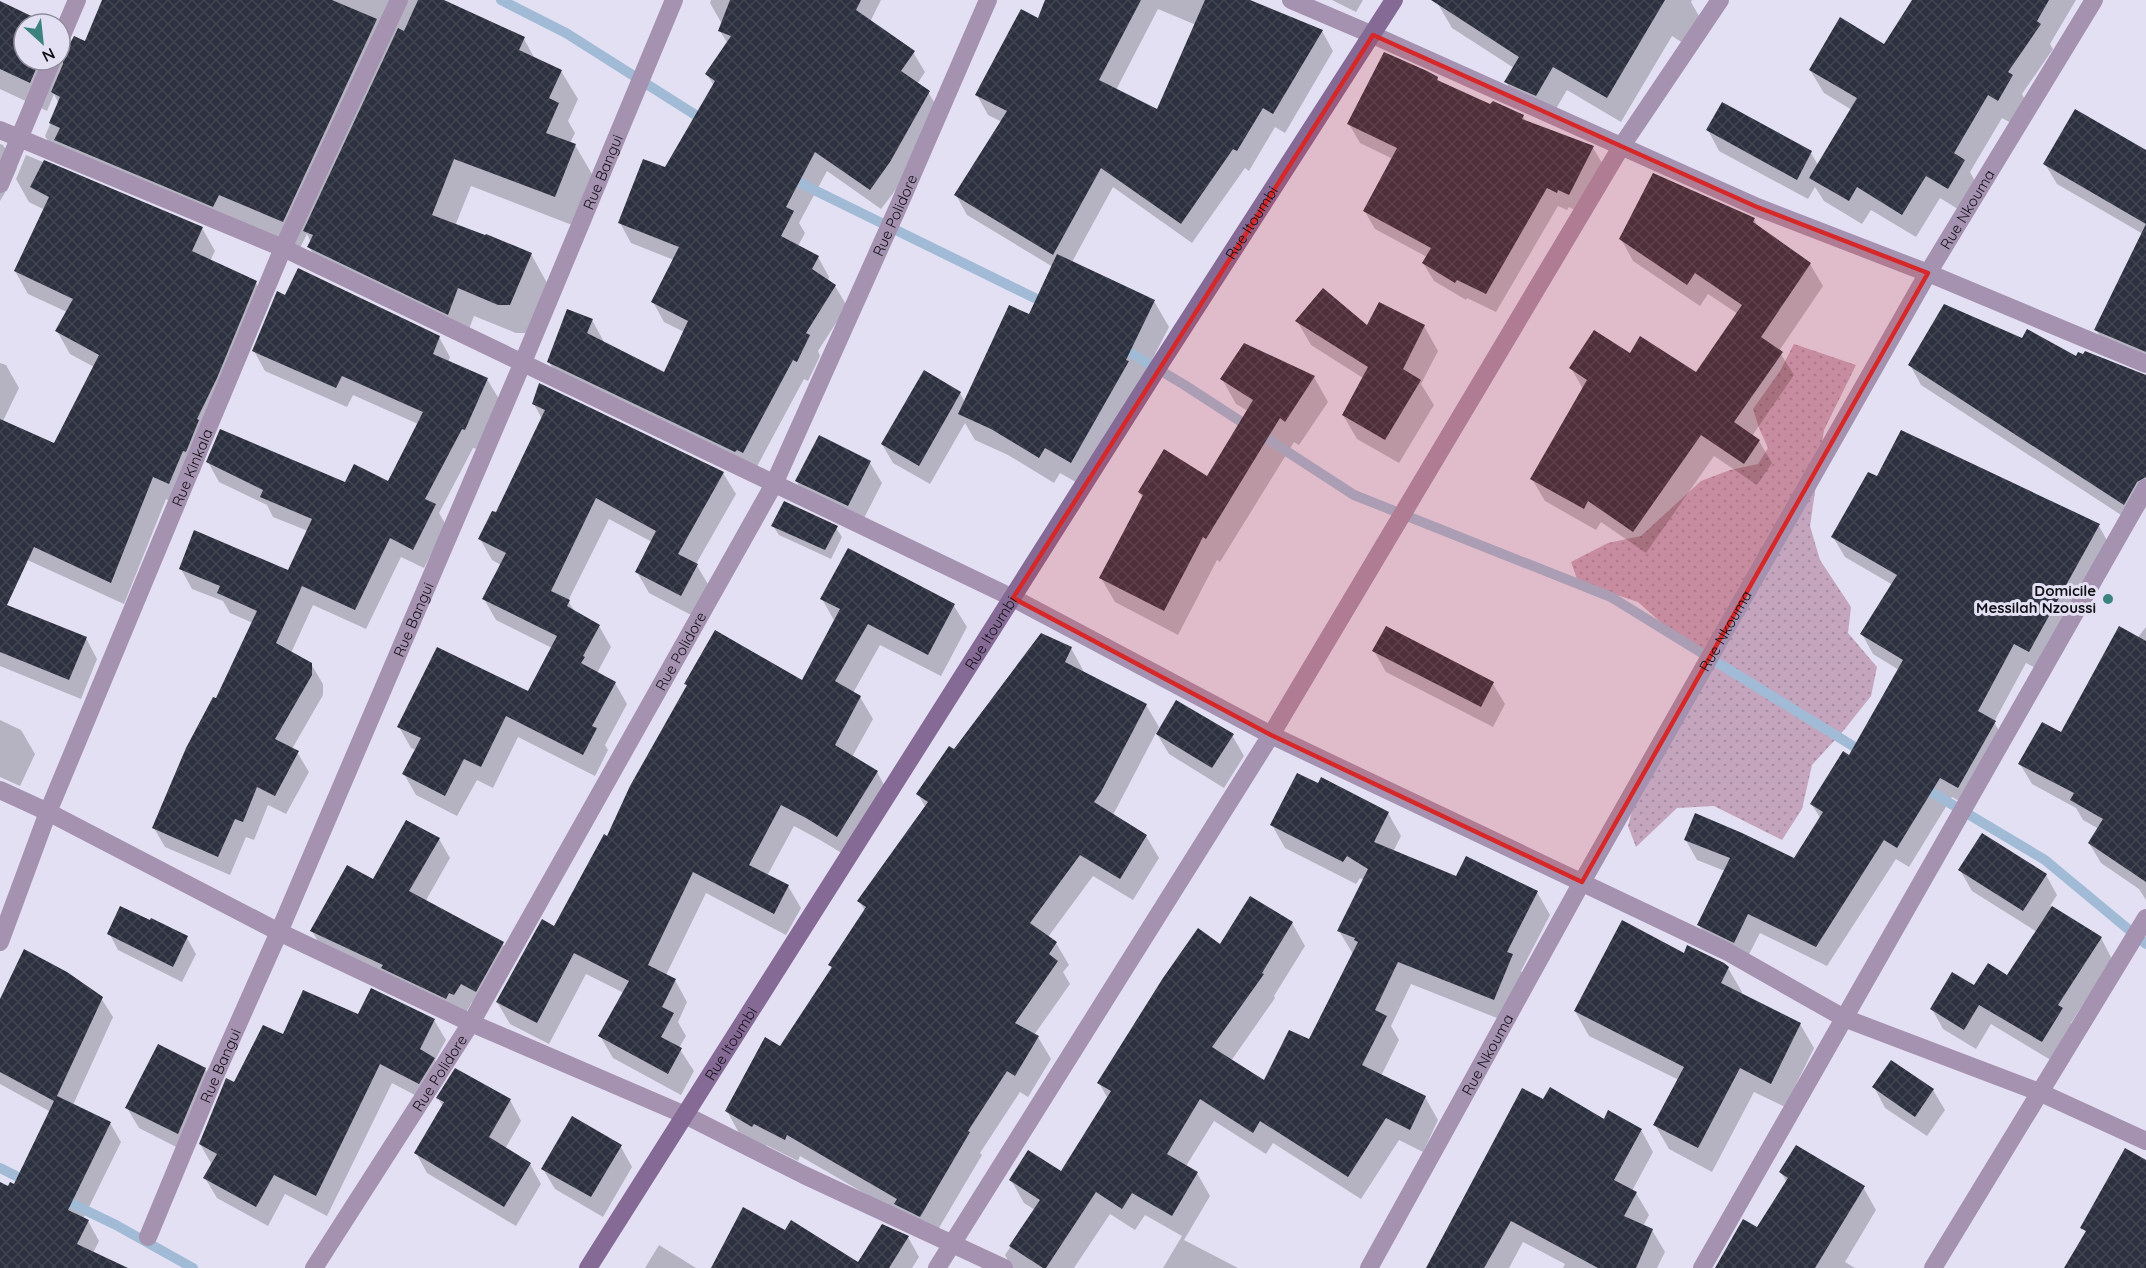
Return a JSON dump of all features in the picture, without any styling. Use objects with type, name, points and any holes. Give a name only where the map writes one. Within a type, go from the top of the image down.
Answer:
[{"type":"street","name":"Rue Kinkala","points":[[0,942],[48,812],[283,248],[399,0]]},
{"type":"street","name":"Rue Bangui","points":[[148,1237],[214,1078],[279,932],[523,362],[674,0]]},
{"type":"street","name":"Rue Polidore","points":[[314,1268],[471,1023],[774,484],[988,0]]},
{"type":"street","points":[[1291,0],[1373,34],[1757,207],[1928,273],[2146,364]]},
{"type":"street","name":"Rue Itoumbi","points":[[588,1268],[1394,0]]},
{"type":"street","points":[[937,1268],[1271,735],[1622,147],[1720,0]]},
{"type":"street","name":"Rue Nkouma","points":[[1369,1268],[1582,882],[1928,273],[2094,0]]},
{"type":"street","points":[[0,184],[47,72]]},
{"type":"street","points":[[0,130],[283,248],[523,362],[1013,598],[1271,735],[1726,951],[1844,1018],[2039,1092],[2146,1141]]},
{"type":"street","points":[[1702,1268],[2146,488]]},
{"type":"street","points":[[0,790],[48,812],[279,932],[471,1023],[685,1115],[804,1175],[1004,1268]]},
{"type":"street","points":[[1933,1268],[2146,918]]},
{"type":"highlighted area","points":[[1373,35],[1757,207],[1928,273],[1582,882],[1271,735],[1013,598]]},
{"type":"shaded area","points":[[1794,344],[1856,365],[1824,430],[1810,526],[1820,560],[1851,607],[1848,633],[1877,667],[1871,696],[1812,765],[1802,809],[1782,840],[1714,806],[1677,808],[1636,847],[1628,826],[1646,760],[1713,669],[1638,602],[1578,582],[1571,562],[1608,543],[1641,536],[1701,481],[1730,470],[1758,464],[1768,448],[1753,409],[1780,371]]},
{"type":"building","points":[[102,0],[332,0],[377,19],[283,222],[219,195],[213,207],[54,140],[60,128],[49,123],[60,97],[51,92],[60,72],[72,72],[74,36],[85,41]]},
{"type":"building","points":[[418,0],[444,0],[525,37],[519,50],[562,70],[549,98],[559,103],[546,133],[576,144],[555,197],[454,159],[432,215],[532,253],[510,305],[498,305],[458,288],[448,315],[307,247],[313,235],[303,231],[398,28],[404,31]]},
{"type":"building","points":[[730,0],[861,0],[856,10],[915,51],[901,71],[930,91],[890,162],[870,190],[815,152],[786,207],[794,211],[781,236],[819,256],[812,269],[836,285],[806,333],[810,335],[797,362],[793,360],[743,453],[737,450],[735,452],[547,362],[567,309],[593,319],[587,333],[664,372],[688,321],[651,302],[679,247],[618,223],[643,159],[665,167],[715,81],[705,74],[731,36],[718,31]]},
{"type":"building","points":[[1045,0],[1141,0],[1099,80],[1157,109],[1205,0],[1250,0],[1323,30],[1273,114],[1263,108],[1237,151],[1233,149],[1181,224],[1101,168],[1053,255],[954,195],[1007,111],[975,95],[1021,9],[1038,18]]},
{"type":"building","points":[[1431,0],[1665,0],[1607,98],[1553,67],[1536,96],[1504,82],[1519,57]]},
{"type":"building","points":[[1912,0],[2049,0],[2037,21],[2041,24],[2008,72],[2013,75],[1998,101],[1988,95],[1954,153],[1965,160],[1948,189],[1926,176],[1902,215],[1857,187],[1849,201],[1809,178],[1857,98],[1809,70],[1840,17],[1884,44]]},
{"type":"building","points":[[0,1],[23,12],[12,12],[12,72],[35,72],[30,83],[0,69]]},
{"type":"building","points":[[1384,52],[1427,71],[1438,77],[1437,80],[1490,104],[1493,101],[1524,115],[1522,119],[1594,146],[1569,195],[1547,188],[1486,294],[1457,280],[1455,283],[1422,263],[1431,248],[1363,211],[1397,148],[1347,124]]},
{"type":"building","points":[[1722,102],[1812,151],[1797,180],[1706,130]]},
{"type":"building","points":[[2075,109],[2146,150],[2146,224],[2043,164]]},
{"type":"building","points":[[44,160],[203,227],[192,251],[257,281],[217,378],[197,419],[199,420],[186,452],[183,451],[169,484],[153,477],[111,583],[34,547],[7,605],[87,637],[69,680],[0,652],[0,419],[54,443],[99,355],[55,331],[73,299],[14,271],[49,197],[30,187]]},
{"type":"building","points":[[1653,173],[1755,218],[1753,222],[1811,263],[1761,337],[1783,352],[1734,422],[1760,440],[1744,464],[1701,435],[1633,532],[1588,501],[1584,509],[1530,479],[1587,380],[1569,368],[1594,330],[1630,353],[1640,336],[1696,372],[1742,305],[1695,273],[1687,285],[1619,239]]},
{"type":"building","points":[[2146,224],[2146,352],[2094,330]]},
{"type":"building","points":[[1057,254],[1155,300],[1126,360],[1129,361],[1071,463],[1045,448],[1039,458],[991,429],[958,414],[1009,305],[1029,314]]},
{"type":"building","points":[[298,268],[440,336],[433,354],[488,378],[465,430],[462,429],[425,499],[436,504],[413,550],[390,538],[355,610],[302,586],[276,643],[312,663],[312,675],[275,739],[299,751],[275,796],[257,787],[243,822],[235,819],[218,857],[152,828],[186,748],[213,697],[216,698],[257,611],[217,593],[220,586],[179,569],[194,530],[288,570],[312,519],[260,497],[263,490],[206,462],[220,429],[345,482],[354,464],[388,481],[423,412],[342,376],[336,388],[252,351],[277,291],[285,295]]},
{"type":"building","points":[[1323,288],[1367,325],[1379,302],[1425,325],[1403,369],[1421,380],[1385,440],[1342,415],[1368,367],[1295,321]]},
{"type":"building","points":[[1944,304],[2022,338],[2027,329],[2076,356],[2078,352],[2083,354],[2085,351],[2146,375],[2146,477],[2137,482],[2124,505],[1908,365]]},
{"type":"building","points":[[1244,343],[1315,376],[1285,422],[1280,418],[1206,539],[1203,537],[1164,611],[1099,578],[1143,495],[1138,492],[1164,449],[1207,476],[1253,400],[1220,379]]},
{"type":"building","points":[[924,370],[961,392],[919,466],[881,444]]},
{"type":"building","points":[[539,383],[724,472],[678,554],[698,564],[681,596],[635,572],[656,531],[596,498],[551,591],[570,600],[567,606],[600,625],[581,663],[616,682],[592,726],[597,728],[583,755],[506,716],[481,767],[464,759],[445,796],[402,774],[421,738],[397,727],[437,647],[528,691],[557,636],[482,599],[506,553],[478,539],[492,511],[496,512],[545,410],[532,404]]},
{"type":"building","points":[[1901,430],[2100,524],[2029,652],[2014,644],[1978,711],[1996,721],[1958,788],[1940,778],[1897,848],[1884,840],[1816,947],[1748,914],[1734,943],[1697,925],[1730,858],[1684,840],[1695,813],[1794,858],[1823,812],[1810,804],[1843,751],[1849,755],[1903,660],[1860,634],[1897,575],[1831,537],[1868,472],[1877,476]]},
{"type":"building","points":[[819,435],[871,461],[848,506],[795,481]]},
{"type":"building","points":[[784,501],[838,526],[825,550],[771,526]]},
{"type":"building","points":[[848,548],[955,604],[928,655],[868,624],[835,681],[861,696],[835,745],[878,771],[837,837],[781,805],[749,865],[789,885],[774,914],[693,872],[648,965],[676,979],[662,1007],[674,1013],[661,1037],[682,1048],[668,1074],[598,1036],[629,981],[574,953],[537,1023],[496,1002],[542,919],[554,926],[604,834],[607,836],[630,786],[715,630],[802,680],[840,609],[820,599]]},
{"type":"building","points":[[1386,626],[1494,682],[1481,707],[1372,651]]},
{"type":"building","points":[[2119,626],[2146,641],[2146,882],[2088,843],[2103,819],[2070,800],[2074,793],[2018,764],[2042,722],[2061,732]]},
{"type":"building","points":[[1041,633],[1072,647],[1065,662],[1147,704],[1094,802],[1147,835],[1120,879],[1080,855],[1030,923],[1057,942],[1049,954],[1058,961],[1015,1023],[1039,1036],[1015,1076],[1007,1071],[968,1131],[970,1132],[920,1217],[894,1204],[897,1199],[787,1135],[785,1140],[754,1124],[752,1127],[725,1111],[765,1037],[780,1046],[832,967],[828,965],[866,907],[857,901],[928,802],[916,794],[949,746],[954,749]]},
{"type":"building","points":[[1176,700],[1234,734],[1212,768],[1156,734]]},
{"type":"building","points":[[1297,773],[1318,783],[1321,777],[1389,812],[1374,842],[1456,876],[1466,856],[1538,891],[1507,952],[1513,954],[1494,1000],[1398,962],[1375,1010],[1387,1016],[1362,1065],[1426,1096],[1410,1130],[1386,1118],[1348,1177],[1260,1121],[1253,1133],[1200,1099],[1167,1154],[1198,1172],[1172,1216],[1132,1193],[1122,1209],[1096,1192],[1046,1268],[1043,1268],[1009,1246],[1040,1200],[1009,1180],[1028,1150],[1061,1171],[1111,1091],[1097,1083],[1163,978],[1198,928],[1220,944],[1250,896],[1293,922],[1262,973],[1264,974],[1212,1047],[1264,1080],[1289,1030],[1309,1039],[1358,942],[1354,940],[1355,938],[1337,931],[1368,869],[1347,856],[1343,862],[1270,825]]},
{"type":"building","points":[[406,820],[440,838],[409,891],[504,942],[476,992],[461,984],[454,995],[449,993],[446,999],[381,968],[383,965],[310,931],[347,865],[373,879]]},
{"type":"building","points":[[1982,833],[2047,874],[2023,911],[1958,870]]},
{"type":"building","points":[[120,906],[188,936],[173,967],[107,934]]},
{"type":"building","points":[[2052,906],[2102,937],[2058,1005],[2063,1008],[2042,1042],[1979,1005],[1964,1030],[1930,1009],[1952,972],[1974,985],[1988,963],[2007,975]]},
{"type":"building","points":[[1622,920],[1684,953],[1687,945],[1724,963],[1729,967],[1721,983],[1801,1023],[1771,1084],[1740,1068],[1698,1148],[1653,1125],[1684,1067],[1574,1011]]},
{"type":"building","points":[[24,949],[67,972],[103,997],[57,1096],[111,1122],[68,1210],[89,1220],[77,1244],[128,1268],[0,1268],[0,1182],[8,1186],[10,1182],[14,1184],[54,1101],[0,1072],[0,999]]},
{"type":"building","points":[[371,988],[435,1019],[420,1049],[435,1058],[419,1084],[380,1064],[316,1196],[274,1175],[256,1207],[203,1178],[217,1154],[199,1144],[226,1078],[234,1082],[263,1025],[283,1034],[303,990],[358,1014]]},
{"type":"building","points":[[158,1044],[206,1068],[178,1134],[125,1108]]},
{"type":"building","points":[[1891,1060],[1934,1089],[1915,1117],[1872,1087]]},
{"type":"building","points":[[455,1068],[511,1099],[489,1137],[531,1163],[504,1207],[414,1153],[444,1102],[436,1098]]},
{"type":"building","points":[[1550,1087],[1604,1119],[1608,1110],[1642,1129],[1614,1180],[1637,1192],[1624,1216],[1653,1229],[1636,1268],[1598,1268],[1511,1221],[1484,1268],[1426,1268],[1522,1088],[1543,1099]]},
{"type":"building","points":[[572,1116],[622,1145],[591,1197],[541,1169]]},
{"type":"building","points":[[1796,1145],[1865,1186],[1815,1268],[1715,1268],[1743,1219],[1757,1227],[1788,1178],[1779,1172]]},
{"type":"building","points":[[2125,1148],[2146,1160],[2146,1268],[2064,1268],[2086,1231],[2080,1228]]},
{"type":"building","points":[[743,1207],[785,1230],[791,1220],[858,1262],[882,1224],[909,1236],[889,1268],[711,1268]]},
{"type":"waterway","points":[[501,0],[566,33],[705,121]]},
{"type":"waterway","points":[[789,175],[806,186],[1049,305]]},
{"type":"waterway","points":[[1119,346],[1183,384],[1354,495],[1611,597],[1866,754]]},
{"type":"waterway","points":[[1921,786],[2045,860],[2146,944]]},
{"type":"waterway","points":[[0,1168],[28,1182]]},
{"type":"waterway","points":[[58,1197],[116,1225],[193,1268]]},
{"type":"place","name":"Domicile Messilah Nzoussi","points":[[2108,599]]}]
